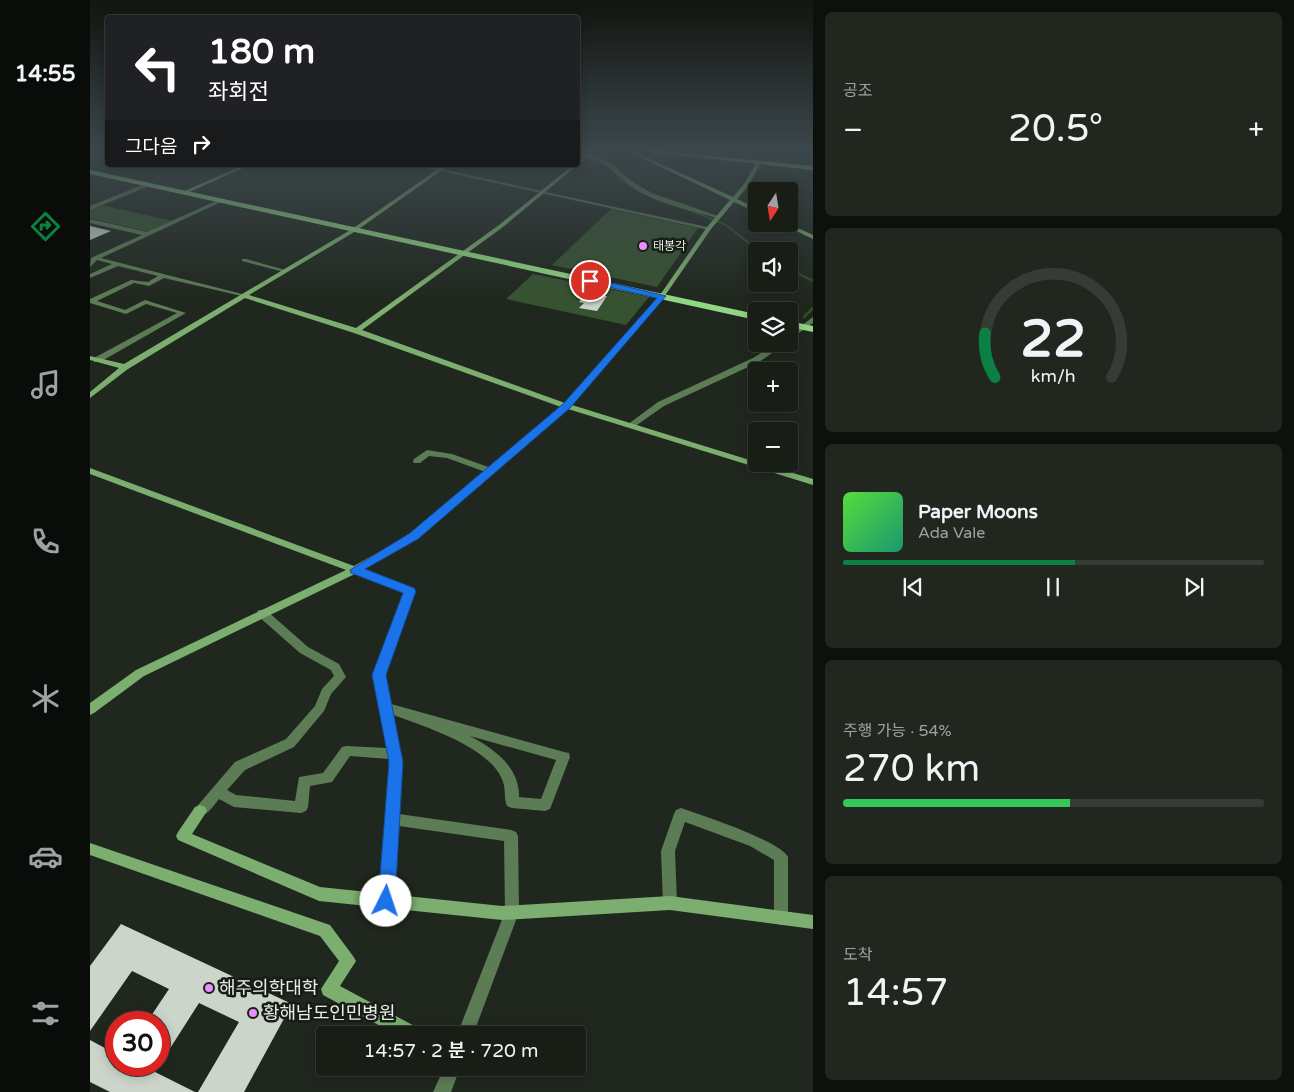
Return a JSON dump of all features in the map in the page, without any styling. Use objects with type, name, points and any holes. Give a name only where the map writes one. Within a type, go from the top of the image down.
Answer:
[{"type":"main road","points":[[215,200],[748,315]]},
{"type":"main road","points":[[90,396],[126,367],[354,230],[397,200]]},
{"type":"main road","points":[[357,331],[533,200]]},
{"type":"main road","points":[[90,710],[140,673],[355,570],[414,536],[567,406],[662,296],[714,222],[732,200]]},
{"type":"main road","points":[[735,200],[748,206]]},
{"type":"main road","points":[[798,230],[813,237]]},
{"type":"main road","points":[[244,296],[357,331],[567,406],[813,482]]},
{"type":"main road","points":[[798,326],[813,330]]},
{"type":"main road","points":[[93,359],[126,367]]},
{"type":"main road","points":[[90,471],[355,570]]},
{"type":"main road","points":[[200,811],[183,836],[319,894],[502,913],[670,903],[813,922]]},
{"type":"main road","points":[[90,849],[325,930],[348,961],[329,989],[397,1026]]},
{"type":"street","points":[[90,208],[110,200]]},
{"type":"street","points":[[583,200],[714,222]]},
{"type":"street","points":[[666,200],[714,222]]},
{"type":"street","points":[[90,265],[92,259],[220,201]]},
{"type":"street","points":[[90,221],[147,234]]},
{"type":"street","points":[[92,259],[244,296]]},
{"type":"street","points":[[244,260],[286,271]]},
{"type":"street","points":[[90,276],[117,264]]},
{"type":"street","points":[[93,359],[184,313],[145,302],[126,312],[91,301],[134,281],[149,284],[164,275]]},
{"type":"street","points":[[90,295],[99,297]]},
{"type":"street","points":[[798,330],[813,319]]},
{"type":"street","points":[[631,425],[661,404],[756,360],[768,352]]},
{"type":"street","points":[[417,461],[427,453],[449,456],[490,471]]},
{"type":"street","points":[[355,570],[410,591],[379,675],[396,762],[386,901]]},
{"type":"street","points":[[200,811],[240,766],[290,742],[309,723],[320,708],[326,692],[340,677],[335,666],[304,650],[262,613]]},
{"type":"street","points":[[385,707],[564,757],[545,805],[512,802],[512,786],[500,765],[470,740],[385,707]]},
{"type":"street","points":[[218,791],[234,801],[301,807],[304,781],[327,778],[347,751],[394,754]]},
{"type":"street","points":[[670,903],[668,851],[681,814],[756,842],[781,857],[782,918]]},
{"type":"street","points":[[392,819],[511,836],[512,912],[468,1026]]},
{"type":"street","points":[[442,1092],[449,1076]]},
{"type":"green space","points":[[101,205],[173,221],[149,232],[90,218],[90,209]]},
{"type":"green space","points":[[611,209],[698,228],[657,287],[552,265]]},
{"type":"green space","points":[[533,274],[649,297],[626,325],[506,299]]},
{"type":"building","points":[[90,226],[111,231],[90,240]]},
{"type":"building","points":[[586,292],[607,296],[597,311],[579,308],[584,303],[579,302]]},
{"type":"building","name":"황해남도인민병원","points":[[121,924],[292,1004],[244,1092],[198,1092],[239,1022],[199,1003],[170,1048],[170,1011],[154,1011],[169,989],[132,971],[90,1031],[90,966]]},
{"type":"building","name":"황해남도인민병원","points":[[90,1040],[105,1048],[105,1076],[163,1076],[195,1092],[110,1092],[90,1082]]},
{"type":"waterway","points":[[687,209],[726,225],[748,242]]},
{"type":"waterway","points":[[798,274],[813,281]]},
{"type":"waterway","points":[[804,317],[813,308]]},
{"type":"place","name":"태봉각","points":[[643,246]]},
{"type":"place","name":"해주의학대학","points":[[209,988]]},
{"type":"place","name":"황해남도인민병원","points":[[253,1013]]},
{"type":"route","points":[[386,901],[396,762],[379,675],[410,591],[355,570],[414,536],[567,406],[662,296],[590,281]]}]
